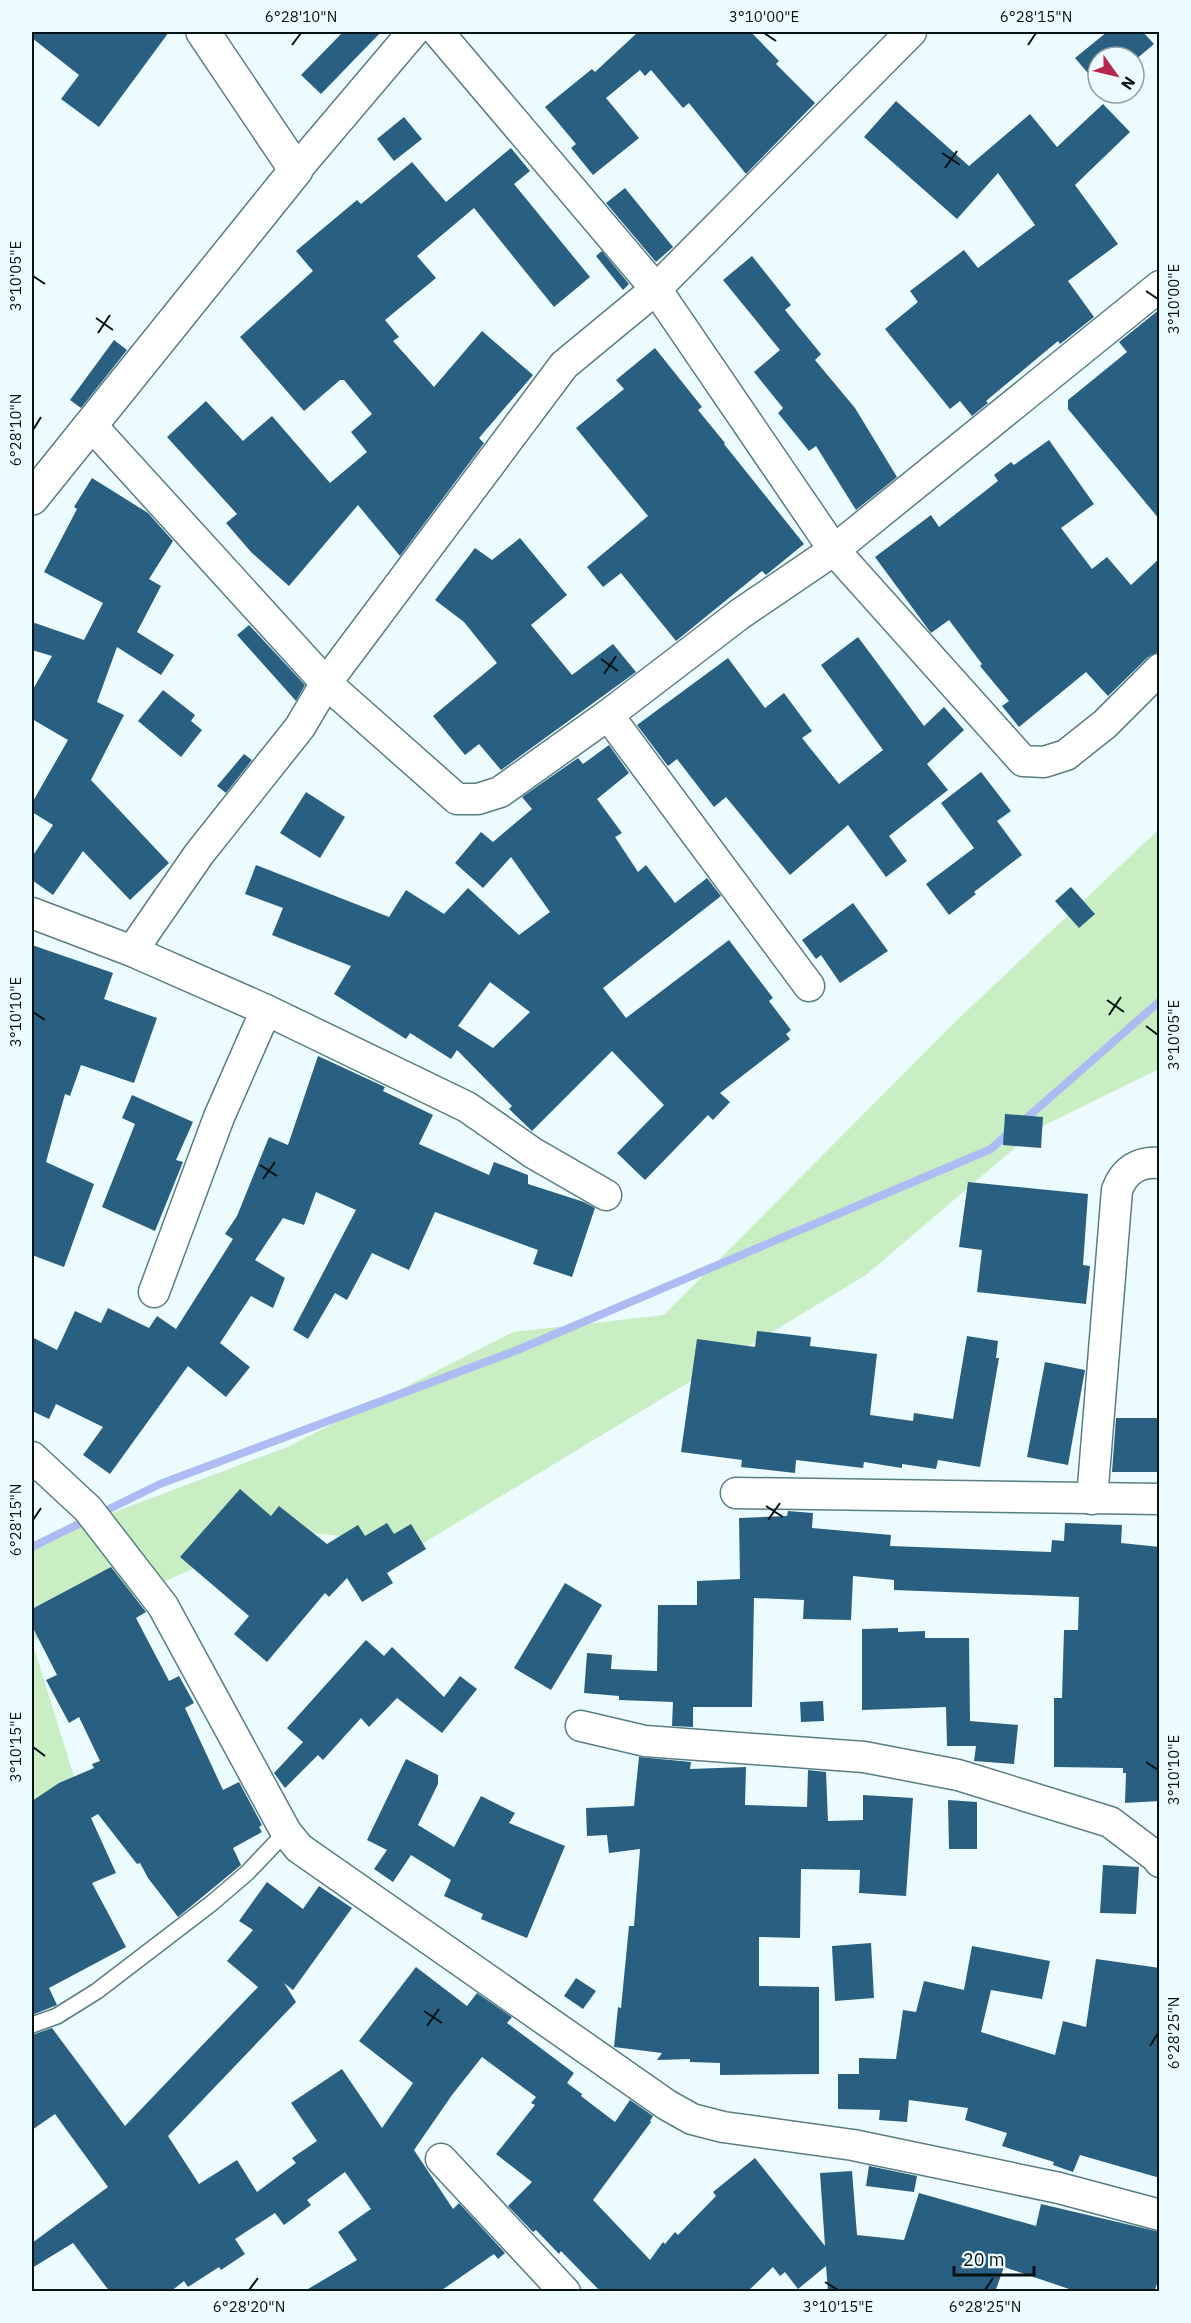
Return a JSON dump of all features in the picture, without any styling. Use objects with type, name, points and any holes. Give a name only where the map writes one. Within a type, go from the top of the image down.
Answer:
[{"type":"street","points":[[203,32],[296,170]]},
{"type":"street","points":[[32,498],[296,170],[413,32]]},
{"type":"street","points":[[438,32],[656,289],[834,550],[1023,761],[1044,762],[1066,755],[1105,724],[1160,669]]},
{"type":"street","points":[[132,951],[199,854],[300,727],[326,683],[564,365],[656,289],[911,32]]},
{"type":"street","points":[[91,425],[326,683],[458,799],[478,799],[500,792],[608,715],[740,614],[834,550],[1160,286]]},
{"type":"street","points":[[608,715],[809,986]]},
{"type":"street","points":[[32,914],[132,951],[266,1010],[467,1107],[533,1153],[606,1195]]},
{"type":"street","points":[[154,1292],[219,1117],[266,1010]]},
{"type":"street","points":[[1092,1499],[1117,1190],[1121,1180],[1130,1170],[1140,1164],[1160,1163]]},
{"type":"street","points":[[32,1457],[95,1518],[163,1606],[286,1832],[299,1848],[668,2105],[692,2119],[723,2127],[853,2145],[1059,2188],[1160,2215]]},
{"type":"street","points":[[736,1492],[1160,1499]]},
{"type":"street","points":[[581,1726],[645,1741],[864,1757],[958,1775],[1110,1822],[1160,1862]]},
{"type":"street","points":[[441,2159],[565,2292]]},
{"type":"lane","points":[[32,2025],[57,2016],[97,1991],[212,1903],[247,1873],[286,1832]]},
{"type":"green space","points":[[1157,831],[1159,834],[1159,1069],[1037,1129],[866,1275],[422,1544],[279,1530],[32,1641],[32,1543],[287,1447],[513,1332],[664,1315],[956,1021]]},
{"type":"green space","points":[[32,1641],[80,1796],[32,1820]]},
{"type":"building","points":[[32,32],[169,32],[99,127],[61,99],[79,75],[32,38]]},
{"type":"building","points":[[343,32],[381,32],[321,94],[301,75]]},
{"type":"building","points":[[638,32],[751,32],[779,61],[776,64],[815,103],[746,174],[689,103],[683,108],[651,70],[645,76],[640,70],[606,98],[639,138],[593,175],[571,148],[576,144],[545,107],[592,69],[595,72]]},
{"type":"building","points":[[1107,32],[1143,32],[1154,44],[1146,51],[1146,45],[1091,45]]},
{"type":"building","points":[[1086,49],[1086,71],[1075,58]]},
{"type":"building","points":[[896,101],[969,166],[1030,114],[1057,147],[1102,105],[1130,132],[1075,185],[1118,244],[1068,281],[1094,317],[1060,344],[1058,341],[986,401],[988,403],[972,416],[960,401],[950,409],[885,329],[918,302],[910,291],[964,250],[978,268],[1035,225],[998,173],[957,219],[864,137]]},
{"type":"building","points":[[404,117],[422,139],[394,161],[377,139]]},
{"type":"building","points":[[511,148],[530,171],[514,184],[590,277],[554,307],[474,208],[417,256],[436,278],[385,320],[399,337],[393,341],[434,387],[482,331],[533,375],[479,438],[484,443],[400,556],[358,505],[289,586],[251,552],[226,523],[237,514],[167,437],[206,401],[243,441],[272,416],[330,483],[367,452],[351,432],[372,414],[344,380],[340,380],[304,411],[240,337],[313,271],[296,251],[357,200],[361,204],[412,162],[446,202]]},
{"type":"building","points":[[625,188],[673,247],[656,262],[606,203]]},
{"type":"building","points":[[602,251],[629,284],[623,290],[596,256]]},
{"type":"building","points":[[752,256],[791,305],[785,310],[821,354],[815,360],[855,408],[897,477],[856,510],[816,446],[809,451],[778,413],[783,408],[754,372],[780,350],[723,280]]},
{"type":"building","points":[[1160,309],[1160,520],[1068,409],[1068,400],[1127,352],[1119,342]]},
{"type":"building","points":[[114,340],[127,350],[81,408],[70,400]]},
{"type":"building","points":[[655,348],[702,407],[698,410],[804,544],[766,575],[762,571],[676,641],[621,573],[603,587],[587,567],[648,516],[576,428],[624,389],[616,380]]},
{"type":"building","points":[[1049,440],[1094,504],[1061,528],[1092,569],[1107,557],[1131,585],[1160,558],[1160,652],[1148,657],[1108,696],[1086,672],[1019,727],[1002,706],[1009,701],[980,666],[982,664],[949,620],[931,633],[875,557],[931,515],[939,527],[998,481],[994,475],[1011,462],[1014,465]]},
{"type":"building","points":[[92,478],[148,513],[173,541],[149,579],[161,586],[137,632],[174,655],[161,675],[117,647],[97,702],[124,715],[91,780],[169,863],[130,900],[83,851],[53,895],[32,880],[32,857],[53,825],[32,812],[32,803],[68,740],[32,719],[32,691],[52,656],[32,650],[32,622],[84,640],[103,603],[44,572],[77,509],[74,507]]},
{"type":"building","points":[[520,538],[567,595],[531,625],[572,675],[613,644],[636,672],[501,770],[479,744],[465,755],[433,716],[497,663],[464,622],[435,600],[475,548],[492,560]]},
{"type":"building","points":[[249,625],[305,685],[296,701],[237,635]]},
{"type":"building","points":[[858,637],[924,726],[944,707],[964,730],[927,764],[948,790],[889,836],[907,861],[886,877],[848,825],[790,875],[726,797],[714,807],[677,759],[668,766],[637,725],[728,658],[765,708],[784,693],[812,731],[802,738],[839,784],[883,750],[821,665]]},
{"type":"building","points":[[163,690],[195,715],[191,721],[202,730],[181,757],[138,721]]},
{"type":"building","points":[[609,745],[629,773],[597,799],[622,833],[615,837],[638,872],[646,865],[675,903],[707,878],[721,896],[603,988],[626,1018],[729,940],[773,998],[769,1001],[791,1030],[786,1034],[790,1039],[720,1093],[730,1102],[713,1120],[708,1115],[645,1180],[617,1153],[664,1105],[612,1051],[532,1131],[509,1109],[512,1106],[457,1050],[451,1059],[410,1033],[406,1039],[334,994],[351,966],[272,935],[283,908],[245,894],[256,865],[389,917],[406,890],[444,914],[468,888],[519,935],[550,912],[511,857],[483,888],[455,863],[481,832],[493,842],[532,809],[522,797],[578,758],[583,764]],"holes":[[[490,982],[530,1012],[493,1048],[458,1026]]]},
{"type":"building","points":[[244,754],[252,760],[226,793],[217,786]]},
{"type":"building","points":[[981,772],[1011,811],[997,821],[1022,855],[974,892],[976,894],[949,915],[926,884],[974,848],[941,803]]},
{"type":"building","points":[[306,792],[345,817],[320,858],[280,833]]},
{"type":"building","points":[[1071,887],[1095,914],[1079,928],[1055,901]]},
{"type":"building","points":[[853,903],[888,951],[840,983],[821,955],[816,959],[802,940]]},
{"type":"building","points":[[32,945],[113,973],[104,999],[157,1018],[134,1083],[81,1065],[70,1096],[65,1094],[46,1162],[94,1184],[64,1267],[32,1255]]},
{"type":"building","points":[[318,1056],[385,1087],[383,1091],[433,1115],[419,1144],[489,1175],[494,1162],[528,1175],[528,1184],[584,1202],[595,1208],[572,1277],[533,1264],[538,1250],[435,1212],[409,1270],[372,1253],[347,1300],[335,1293],[308,1339],[293,1330],[356,1210],[316,1192],[304,1225],[283,1218],[255,1260],[285,1278],[273,1308],[251,1296],[220,1343],[250,1367],[226,1397],[188,1366],[110,1474],[83,1455],[103,1427],[56,1404],[49,1419],[32,1411],[32,1337],[57,1350],[75,1311],[101,1323],[108,1308],[149,1328],[157,1316],[176,1329],[233,1239],[225,1234],[237,1216],[269,1137],[288,1145]]},
{"type":"building","points":[[132,1095],[193,1122],[176,1160],[183,1162],[155,1231],[102,1207],[135,1124],[122,1118]]},
{"type":"building","points":[[1005,1114],[1043,1117],[1041,1148],[1003,1145]]},
{"type":"building","points":[[968,1182],[1088,1194],[1083,1265],[1090,1266],[1086,1304],[977,1292],[982,1250],[959,1247]]},
{"type":"building","points":[[757,1331],[811,1337],[810,1346],[877,1354],[870,1415],[913,1421],[914,1413],[953,1419],[967,1336],[998,1341],[996,1358],[999,1358],[980,1467],[938,1460],[936,1469],[902,1464],[902,1468],[864,1462],[863,1468],[796,1460],[795,1473],[741,1467],[742,1460],[681,1452],[697,1339],[755,1347]]},
{"type":"building","points":[[1045,1362],[1085,1370],[1068,1465],[1027,1457]]},
{"type":"building","points":[[1116,1418],[1160,1418],[1160,1472],[1112,1472]]},
{"type":"building","points":[[240,1489],[271,1516],[279,1506],[327,1544],[358,1525],[365,1536],[387,1523],[394,1534],[411,1524],[426,1549],[387,1573],[393,1583],[362,1602],[347,1578],[329,1597],[325,1593],[267,1662],[234,1634],[249,1616],[180,1557]]},
{"type":"building","points":[[788,1511],[813,1513],[812,1528],[891,1535],[890,1546],[1051,1552],[1052,1540],[1064,1541],[1065,1523],[1122,1525],[1121,1543],[1160,1547],[1160,1801],[1125,1803],[1126,1773],[1123,1773],[1123,1768],[1054,1767],[1054,1698],[1062,1698],[1064,1630],[1078,1630],[1079,1597],[894,1590],[894,1580],[853,1576],[851,1620],[803,1619],[804,1600],[754,1598],[752,1707],[693,1707],[693,1727],[672,1726],[673,1702],[619,1700],[619,1696],[584,1693],[587,1653],[612,1655],[611,1669],[657,1671],[658,1605],[697,1605],[697,1581],[740,1579],[739,1518],[787,1516]]},
{"type":"building","points":[[111,1567],[146,1612],[136,1618],[169,1681],[179,1676],[194,1703],[185,1708],[223,1790],[239,1782],[262,1825],[259,1827],[262,1832],[233,1848],[241,1865],[178,1917],[148,1878],[140,1863],[137,1864],[98,1814],[91,1818],[116,1873],[92,1883],[126,1947],[49,1988],[57,2005],[32,2015],[32,1801],[59,1783],[94,1768],[92,1764],[100,1761],[79,1717],[69,1723],[46,1680],[57,1675],[32,1626],[32,1609]]},
{"type":"building","points":[[565,1583],[602,1605],[551,1690],[514,1668]]},
{"type":"building","points":[[898,1628],[898,1632],[925,1631],[925,1638],[969,1638],[970,1721],[1018,1725],[1014,1764],[974,1761],[976,1746],[947,1746],[946,1707],[862,1710],[862,1629]]},
{"type":"building","points":[[366,1640],[384,1656],[392,1647],[444,1697],[460,1676],[477,1689],[442,1733],[397,1698],[369,1727],[361,1718],[323,1760],[318,1755],[285,1788],[274,1773],[303,1742],[287,1728]]},
{"type":"building","points":[[823,1701],[824,1721],[801,1722],[800,1702]]},
{"type":"building","points":[[639,1757],[691,1762],[690,1769],[746,1767],[745,1805],[807,1807],[808,1770],[826,1772],[828,1821],[863,1820],[863,1795],[913,1798],[906,1896],[859,1893],[860,1870],[801,1869],[800,1938],[759,1937],[759,1986],[819,1987],[819,2074],[720,2075],[720,2063],[690,2062],[690,2059],[657,2060],[662,2053],[614,2047],[618,2007],[621,2008],[629,1926],[634,1926],[640,1849],[609,1853],[607,1835],[587,1836],[586,1808],[634,1806]]},
{"type":"building","points":[[406,1759],[438,1775],[438,1784],[418,1825],[454,1847],[481,1796],[515,1813],[509,1823],[565,1846],[527,1938],[481,1919],[483,1914],[444,1896],[451,1880],[411,1855],[393,1882],[374,1869],[387,1850],[367,1840]]},
{"type":"building","points":[[948,1800],[977,1802],[977,1849],[949,1849]]},
{"type":"building","points":[[1103,1865],[1139,1867],[1136,1914],[1100,1913]]},
{"type":"building","points":[[267,1882],[303,1909],[319,1886],[352,1908],[293,1990],[284,1983],[296,2002],[168,2136],[199,2184],[237,2160],[257,2192],[296,2163],[292,2158],[317,2141],[291,2103],[342,2069],[382,2128],[413,2083],[359,2041],[416,1967],[467,2006],[477,1993],[512,2017],[507,2023],[574,2073],[567,2083],[615,2122],[630,2100],[653,2116],[651,2122],[593,2200],[650,2260],[663,2242],[665,2244],[675,2232],[678,2235],[716,2196],[713,2192],[755,2158],[825,2246],[820,2173],[852,2171],[857,2235],[904,2240],[919,2193],[1036,2226],[1041,2204],[1160,2232],[1160,2276],[1154,2292],[1078,2292],[1004,2267],[995,2292],[828,2292],[826,2266],[798,2289],[785,2272],[780,2276],[773,2267],[747,2292],[601,2292],[561,2251],[559,2254],[536,2230],[533,2232],[508,2206],[532,2182],[496,2154],[535,2105],[531,2103],[536,2097],[482,2057],[414,2150],[453,2209],[459,2203],[505,2253],[498,2259],[494,2254],[439,2292],[303,2292],[357,2260],[338,2232],[371,2209],[345,2172],[307,2200],[311,2205],[284,2225],[275,2213],[235,2239],[245,2254],[221,2270],[219,2267],[188,2287],[184,2281],[170,2292],[110,2292],[73,2243],[32,2268],[32,2243],[108,2187],[55,2114],[32,2130],[32,2035],[52,2028],[125,2126],[258,1987],[227,1961],[253,1930],[239,1921]]},
{"type":"building","points":[[871,1943],[874,1998],[835,2001],[832,1946]]},
{"type":"building","points":[[972,1946],[1050,1961],[1042,1999],[991,1990],[981,2032],[1055,2055],[1063,2021],[1086,2027],[1096,1959],[1160,1968],[1160,2178],[1080,2155],[1073,2172],[1053,2165],[1054,2162],[1002,2146],[1007,2133],[965,2120],[968,2108],[909,2100],[907,2122],[879,2120],[880,2110],[838,2109],[838,2074],[859,2074],[859,2058],[896,2059],[903,2010],[916,2012],[924,1981],[964,1990]]},
{"type":"building","points":[[576,1978],[596,1991],[583,2009],[564,1996]]},
{"type":"building","points":[[869,2166],[917,2176],[914,2192],[866,2186]]},
{"type":"waterway","points":[[1022,1122],[1160,1001]]},
{"type":"waterway","points":[[32,1547],[160,1484],[515,1351],[991,1149],[1012,1130]]}]
